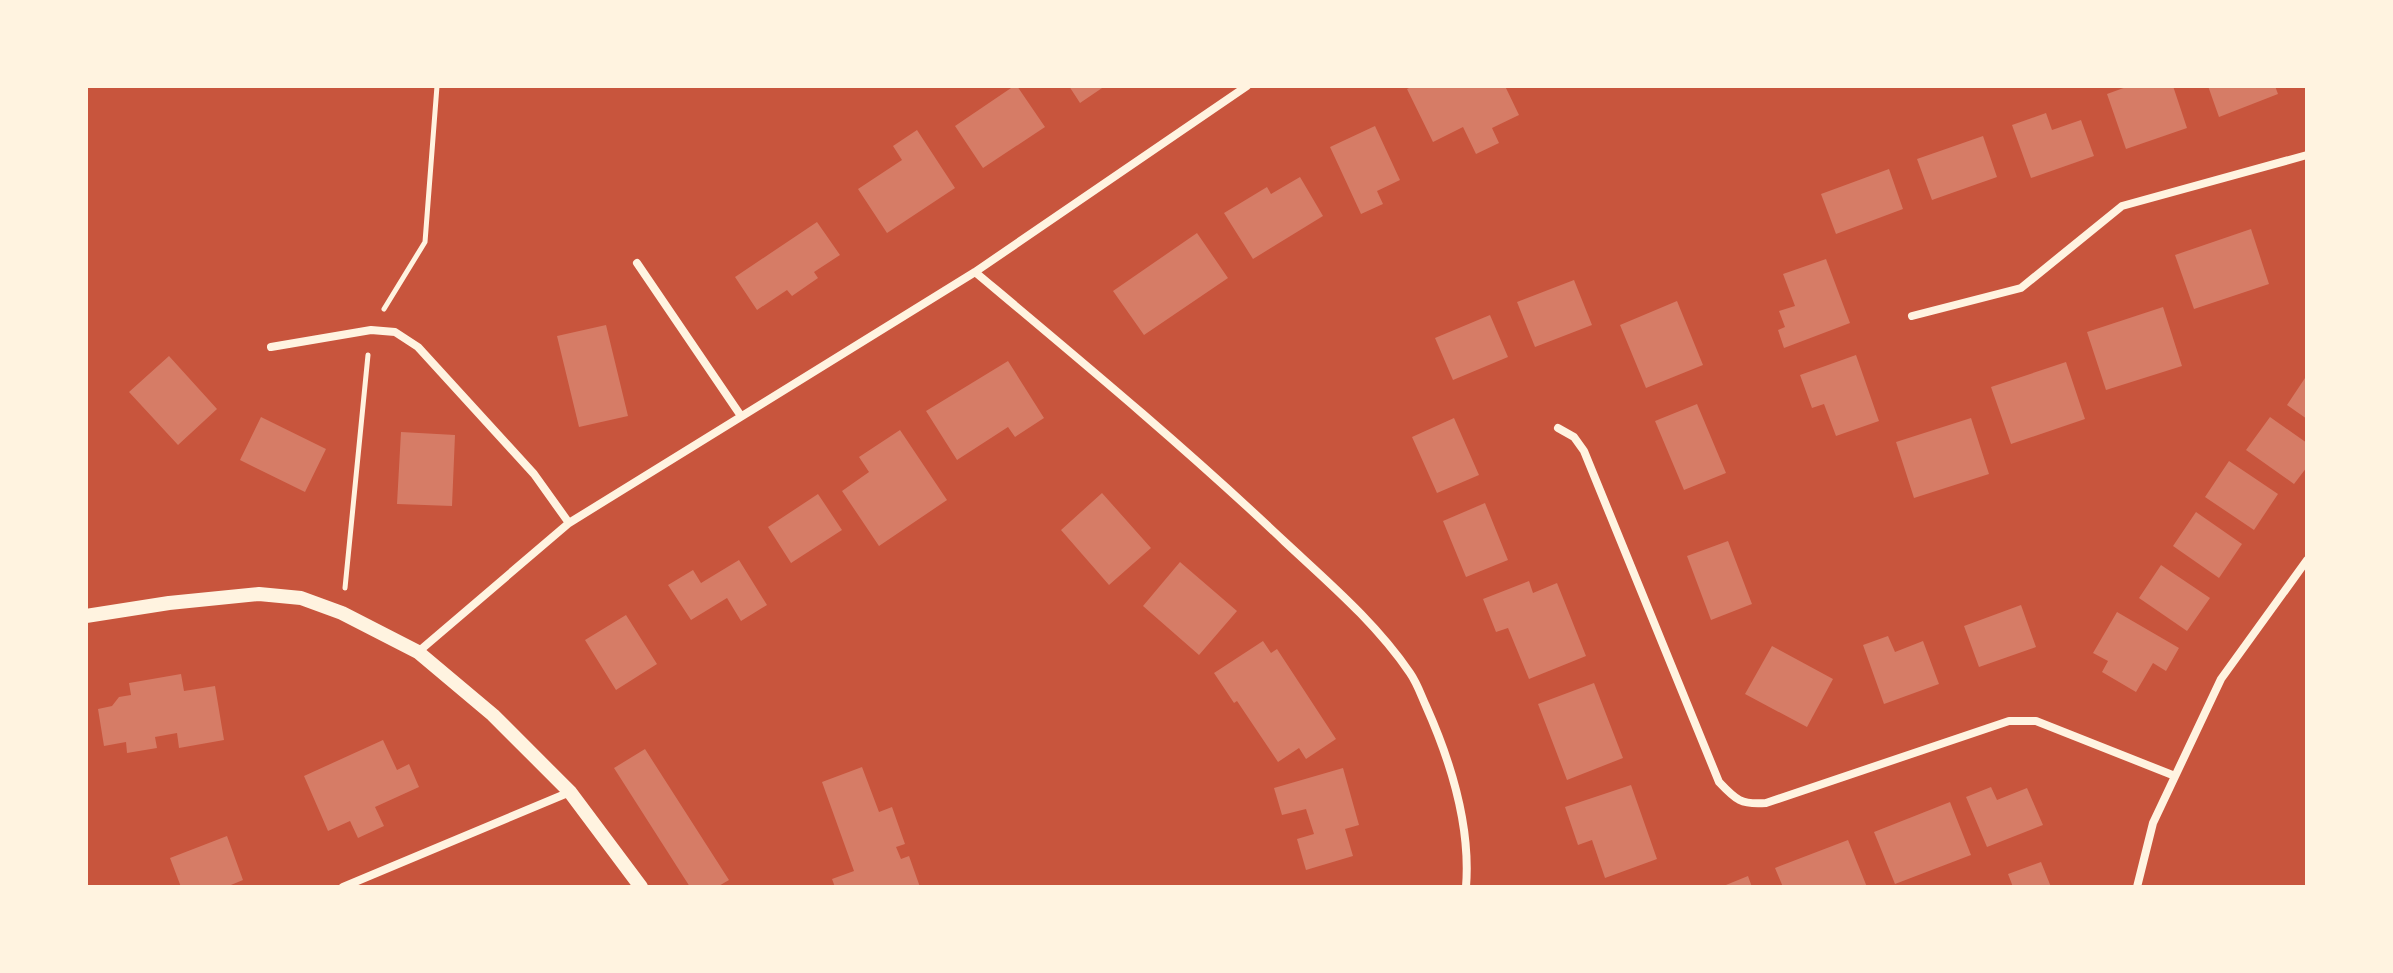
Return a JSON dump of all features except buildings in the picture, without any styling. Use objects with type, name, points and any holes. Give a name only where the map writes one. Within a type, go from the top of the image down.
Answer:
[{"type":"street","points":[[418,652],[569,523],[975,272],[1247,86]]},
{"type":"street","points":[[1912,316],[2021,288],[2122,206],[2307,155]]},
{"type":"street","points":[[637,263],[741,416]]},
{"type":"street","points":[[975,272],[1256,514],[1364,616],[1393,651],[1411,675],[1443,743],[1461,812],[1466,887]]},
{"type":"street","points":[[271,347],[371,330],[395,332],[418,347],[534,474],[569,523]]},
{"type":"street","points":[[1558,428],[1574,437],[1584,451],[1719,782],[1734,798],[1748,804],[1766,803],[2009,721],[2036,721],[2175,776]]},
{"type":"street","points":[[2137,887],[2153,823],[2221,679],[2307,560]]},
{"type":"street","points":[[86,616],[169,603],[259,594],[301,598],[342,613],[418,652],[493,715],[570,792],[641,887]]},
{"type":"street","points":[[343,887],[570,792]]},
{"type":"path","points":[[384,308],[425,242],[437,86]]},
{"type":"path","points":[[346,572],[371,330]]}]
